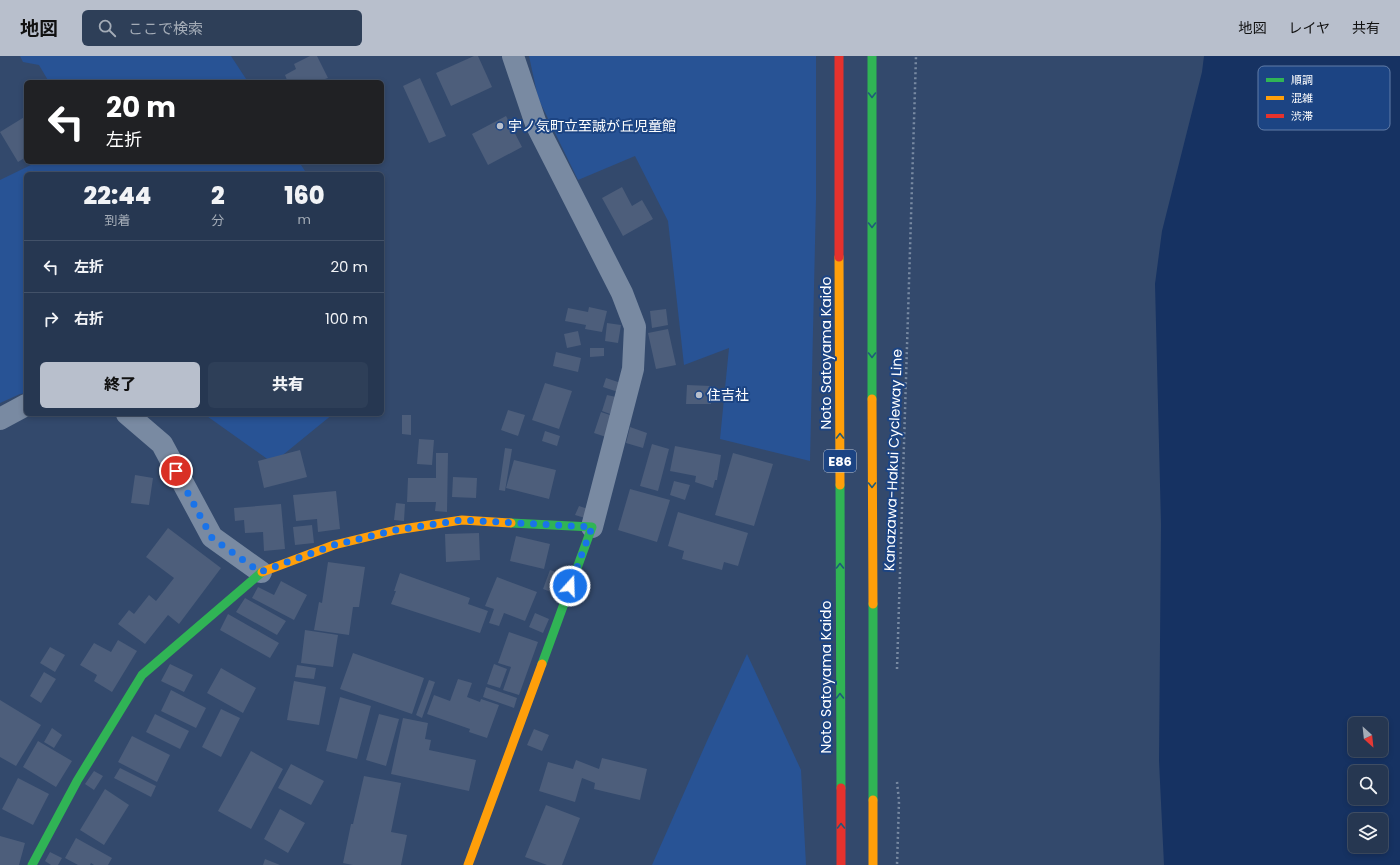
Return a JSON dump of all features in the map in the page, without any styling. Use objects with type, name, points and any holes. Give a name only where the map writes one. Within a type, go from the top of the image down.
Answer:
[{"type":"main road","name":"Noto Satoyama Kaido","points":[[839,56],[841,865]]},
{"type":"main road","name":"E86","points":[[872,56],[873,865]]},
{"type":"main road","points":[[32,865],[77,781],[142,675],[260,572],[334,545],[396,530],[462,520],[592,527],[468,865]]},
{"type":"street","points":[[513,56],[536,124],[622,294],[635,327],[633,369],[592,527]]},
{"type":"street","points":[[0,419],[24,406]]},
{"type":"street","points":[[129,416],[162,444],[212,538],[260,572]]},
{"type":"path","name":"Kanazawa-Hakui Cycleway Line","points":[[897,676],[916,56]]},
{"type":"path","points":[[897,778],[899,801],[897,865]]},
{"type":"shaded area","points":[[20,56],[231,56],[247,80],[48,80],[39,65],[23,62]]},
{"type":"shaded area","points":[[529,56],[816,56],[816,200],[810,461],[720,439],[729,348],[684,365],[668,221],[635,156],[578,180],[538,98]]},
{"type":"shaded area","points":[[1204,56],[1400,56],[1400,865],[1164,865],[1159,761],[1161,524],[1155,284],[1162,231],[1202,72]]},
{"type":"shaded area","points":[[33,164],[300,164],[305,171],[24,172],[24,393],[0,403],[0,180]]},
{"type":"shaded area","points":[[207,416],[331,416],[273,463]]},
{"type":"shaded area","points":[[747,654],[801,770],[806,865],[652,865],[707,741]]},
{"type":"building","points":[[310,56],[317,56],[328,78],[326,80],[287,80],[285,75],[296,69],[294,64]]},
{"type":"building","points":[[474,56],[478,56],[492,87],[451,106],[436,73]]},
{"type":"building","points":[[420,78],[446,136],[429,143],[403,86]]},
{"type":"building","points":[[506,116],[522,147],[488,165],[472,134]]},
{"type":"building","points":[[24,117],[24,158],[18,162],[0,132]]},
{"type":"building","points":[[622,187],[632,206],[642,200],[653,219],[623,236],[602,198]]},
{"type":"building","points":[[589,307],[607,311],[602,332],[585,329],[586,325],[565,321],[568,308],[588,312]]},
{"type":"building","points":[[666,309],[668,325],[652,328],[650,311]]},
{"type":"building","points":[[607,323],[621,325],[618,343],[605,341]]},
{"type":"building","points":[[668,329],[676,365],[656,369],[648,333]]},
{"type":"building","points":[[578,331],[581,345],[567,348],[564,334]]},
{"type":"building","points":[[590,348],[604,348],[604,356],[590,357]]},
{"type":"building","points":[[556,352],[581,358],[578,372],[553,366]]},
{"type":"building","points":[[606,378],[624,384],[621,393],[603,387]]},
{"type":"building","points":[[545,383],[572,391],[559,429],[532,420]]},
{"type":"building","name":"住吉社","points":[[687,385],[711,386],[711,404],[686,404]]},
{"type":"building","points":[[607,395],[616,397],[610,414],[602,411]]},
{"type":"building","points":[[508,410],[525,415],[518,436],[501,430]]},
{"type":"building","points":[[601,412],[613,416],[606,437],[594,433]]},
{"type":"building","points":[[402,415],[411,415],[411,435],[402,434]]},
{"type":"building","points":[[630,427],[647,433],[643,448],[626,443]]},
{"type":"building","points":[[545,431],[560,436],[557,446],[542,441]]},
{"type":"building","points":[[419,439],[434,440],[432,465],[417,464]]},
{"type":"building","points":[[652,444],[669,449],[658,491],[640,486]]},
{"type":"building","points":[[675,446],[721,455],[717,480],[715,480],[713,488],[695,482],[696,476],[670,471]]},
{"type":"building","points":[[505,448],[512,449],[505,491],[499,490]]},
{"type":"building","points":[[300,450],[307,477],[264,488],[258,461]]},
{"type":"building","points":[[436,453],[448,453],[447,512],[435,511],[436,502],[407,502],[408,478],[436,478]]},
{"type":"building","points":[[733,453],[773,464],[754,526],[715,515]]},
{"type":"building","points":[[514,460],[556,470],[549,499],[506,488]]},
{"type":"building","points":[[135,475],[153,478],[149,505],[131,503]]},
{"type":"building","points":[[453,477],[477,478],[476,498],[452,497]]},
{"type":"building","points":[[674,481],[690,485],[685,500],[670,495]]},
{"type":"building","points":[[630,489],[670,500],[657,542],[618,530]]},
{"type":"building","points":[[336,491],[340,529],[318,532],[317,519],[296,521],[293,495]]},
{"type":"building","points":[[396,503],[405,504],[404,521],[394,520]]},
{"type":"building","points":[[281,504],[285,549],[264,551],[263,532],[245,533],[244,520],[235,521],[234,508]]},
{"type":"building","points":[[579,506],[588,509],[585,518],[575,515]]},
{"type":"building","points":[[678,512],[748,533],[738,566],[724,562],[722,570],[682,559],[684,551],[668,546]]},
{"type":"building","points":[[312,525],[314,543],[295,545],[293,527]]},
{"type":"building","points":[[168,528],[221,568],[179,624],[168,615],[145,644],[118,624],[129,610],[134,614],[149,595],[156,601],[174,578],[146,557]]},
{"type":"building","points":[[479,533],[480,560],[446,562],[445,534]]},
{"type":"building","points":[[516,536],[550,544],[544,569],[510,561]]},
{"type":"building","points":[[328,562],[365,567],[359,607],[353,607],[349,635],[314,630],[319,602],[322,603]]},
{"type":"building","points":[[550,570],[566,575],[559,595],[543,589]]},
{"type":"building","points":[[400,573],[470,598],[468,604],[488,611],[480,633],[391,604]]},
{"type":"building","points":[[497,577],[537,592],[525,621],[504,613],[499,626],[489,623],[494,609],[485,606]]},
{"type":"building","points":[[281,581],[307,595],[294,620],[252,598],[258,587],[274,595]]},
{"type":"building","points":[[245,598],[286,621],[277,635],[236,612]]},
{"type":"building","points":[[535,613],[549,619],[543,633],[529,627]]},
{"type":"building","points":[[228,614],[279,643],[270,658],[220,630]]},
{"type":"building","points":[[305,630],[338,635],[333,667],[301,663]]},
{"type":"building","points":[[509,632],[538,642],[519,695],[503,690],[511,667],[498,663]]},
{"type":"building","points":[[118,640],[137,651],[112,692],[94,681],[97,675],[80,665],[94,643],[111,652]]},
{"type":"building","points":[[50,647],[65,655],[55,672],[40,663]]},
{"type":"building","points":[[353,653],[424,678],[412,714],[340,689]]},
{"type":"building","points":[[170,664],[193,675],[184,692],[161,681]]},
{"type":"building","points":[[494,664],[507,669],[500,688],[487,684]]},
{"type":"building","points":[[297,665],[316,668],[314,679],[295,677]]},
{"type":"building","points":[[221,668],[256,688],[243,713],[207,693]]},
{"type":"building","points":[[44,672],[56,679],[41,703],[30,696]]},
{"type":"building","points":[[458,679],[472,683],[467,697],[480,702],[481,699],[499,705],[487,738],[469,732],[470,729],[427,714],[434,695],[450,701]]},
{"type":"building","points":[[429,680],[435,682],[422,718],[416,715]]},
{"type":"building","points":[[294,681],[326,687],[319,725],[287,720]]},
{"type":"building","points":[[486,687],[517,698],[514,708],[483,697]]},
{"type":"building","points":[[171,690],[206,708],[196,728],[161,711]]},
{"type":"building","points":[[340,697],[371,706],[357,759],[326,751]]},
{"type":"building","points":[[0,700],[41,725],[16,766],[0,757]]},
{"type":"building","points":[[221,709],[240,718],[221,757],[202,747]]},
{"type":"building","points":[[155,714],[189,731],[180,749],[146,732]]},
{"type":"building","points":[[379,714],[399,719],[386,766],[366,760]]},
{"type":"building","points":[[403,718],[428,723],[425,739],[431,740],[429,750],[476,760],[469,791],[391,774]]},
{"type":"building","points":[[52,728],[62,735],[54,748],[44,742]]},
{"type":"building","points":[[534,729],[549,735],[542,751],[527,745]]},
{"type":"building","points":[[132,736],[170,755],[157,782],[118,762]]},
{"type":"building","points":[[38,741],[72,761],[56,787],[23,767]]},
{"type":"building","points":[[251,751],[283,769],[251,829],[218,811]]},
{"type":"building","points":[[602,758],[647,769],[640,800],[594,789],[595,783],[582,778],[575,802],[539,791],[548,762],[573,769],[576,760],[599,769]]},
{"type":"building","points":[[291,764],[324,781],[311,805],[278,788]]},
{"type":"building","points":[[120,768],[156,786],[151,797],[114,778]]},
{"type":"building","points":[[94,771],[103,776],[94,790],[85,784]]},
{"type":"building","points":[[364,776],[401,783],[391,832],[407,835],[401,865],[353,865],[343,863],[351,824],[353,824]]},
{"type":"building","points":[[18,778],[49,794],[33,825],[2,809]]},
{"type":"building","points":[[105,789],[129,805],[104,845],[80,830]]},
{"type":"building","points":[[546,805],[580,818],[562,865],[547,865],[525,857]]},
{"type":"building","points":[[280,809],[305,823],[288,853],[264,839]]},
{"type":"building","points":[[0,836],[25,843],[19,865],[0,865]]},
{"type":"building","points":[[76,838],[112,858],[108,865],[94,865],[91,863],[90,865],[78,865],[65,858]]},
{"type":"building","points":[[50,852],[62,858],[58,865],[51,865],[45,861]]},
{"type":"building","points":[[265,859],[280,865],[263,865]]},
{"type":"traffic: fast","points":[[872,56],[872,399]]},
{"type":"traffic: fast","points":[[840,485],[841,788]]},
{"type":"traffic: fast","points":[[511,523],[592,527],[542,664]]},
{"type":"traffic: fast","points":[[32,865],[77,781],[142,675],[262,572]]},
{"type":"traffic: fast","points":[[873,604],[873,800]]},
{"type":"traffic: slow","points":[[839,257],[840,485]]},
{"type":"traffic: slow","points":[[872,399],[873,604]]},
{"type":"traffic: slow","points":[[262,572],[334,545],[396,530],[462,520],[511,523]]},
{"type":"traffic: slow","points":[[468,865],[542,664]]},
{"type":"traffic: slow","points":[[873,800],[873,865]]},
{"type":"traffic: jam","points":[[839,56],[839,257]]},
{"type":"traffic: jam","points":[[841,788],[841,865]]},
{"type":"place","name":"宇ノ気町立至誠が丘児童館","points":[[500,126]]},
{"type":"place","name":"住吉社","points":[[699,395]]},
{"type":"route","points":[[176,471],[212,538],[260,572],[334,545],[396,530],[462,520],[592,527],[570,586]]}]
